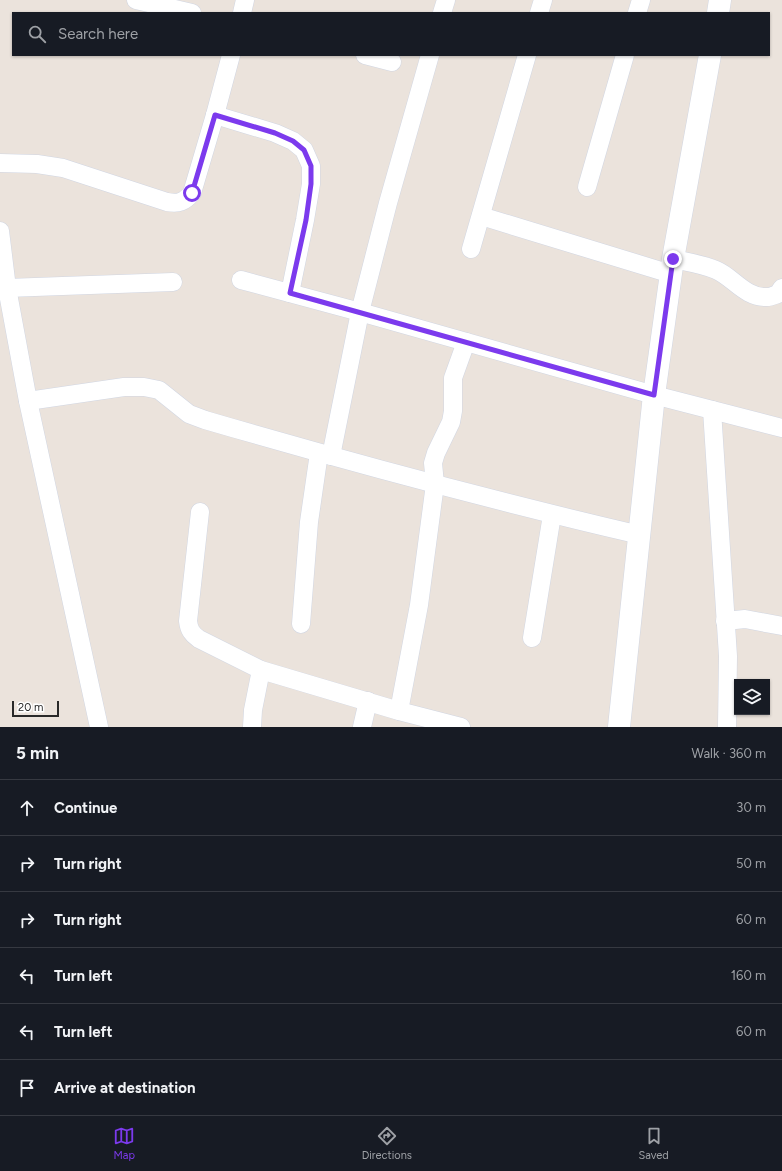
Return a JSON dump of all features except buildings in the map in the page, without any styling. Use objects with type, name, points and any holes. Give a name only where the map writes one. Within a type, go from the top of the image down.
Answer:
[{"type":"street","points":[[136,0],[188,12]]},
{"type":"street","points":[[242,12],[245,0]]},
{"type":"street","points":[[442,12],[446,0]]},
{"type":"street","points":[[539,12],[543,0]]},
{"type":"street","points":[[637,12],[641,0]]},
{"type":"street","points":[[718,12],[720,0]]},
{"type":"street","points":[[0,163],[37,164],[63,168],[167,202],[176,204],[186,201],[192,193],[231,56]]},
{"type":"street","points":[[369,56],[392,62]]},
{"type":"street","points":[[302,624],[309,522],[388,203],[430,56]]},
{"type":"street","points":[[471,249],[527,56]]},
{"type":"street","points":[[587,187],[625,56]]},
{"type":"street","points":[[619,727],[654,395],[672,267],[710,56]]},
{"type":"street","points":[[215,115],[275,133],[293,141],[304,150],[311,166],[311,184],[306,220],[290,293]]},
{"type":"street","points":[[481,216],[672,267],[714,269],[726,275],[740,287],[752,294],[766,297],[778,294],[782,288]]},
{"type":"street","points":[[0,231],[7,288],[28,401],[99,727]]},
{"type":"street","points":[[241,280],[654,395],[782,428]]},
{"type":"street","points":[[7,288],[173,282]]},
{"type":"street","points":[[399,710],[415,629],[435,484],[433,463],[436,452],[451,422],[453,411],[453,378],[466,342]]},
{"type":"street","points":[[28,401],[124,386],[144,386],[159,390],[189,414],[325,455],[552,515],[640,535]]},
{"type":"street","points":[[712,410],[728,656],[728,727]]},
{"type":"street","points":[[200,512],[188,621],[189,629],[192,634],[261,670],[453,726]]},
{"type":"street","points":[[532,638],[552,515]]},
{"type":"street","points":[[725,621],[744,620],[782,626]]},
{"type":"street","points":[[252,727],[253,710],[261,670]]},
{"type":"street","points":[[362,727],[368,701]]},
{"type":"route","points":[[192,193],[215,115],[275,133],[293,141],[304,150],[311,166],[311,184],[306,220],[290,293],[654,395],[673,259]]}]
